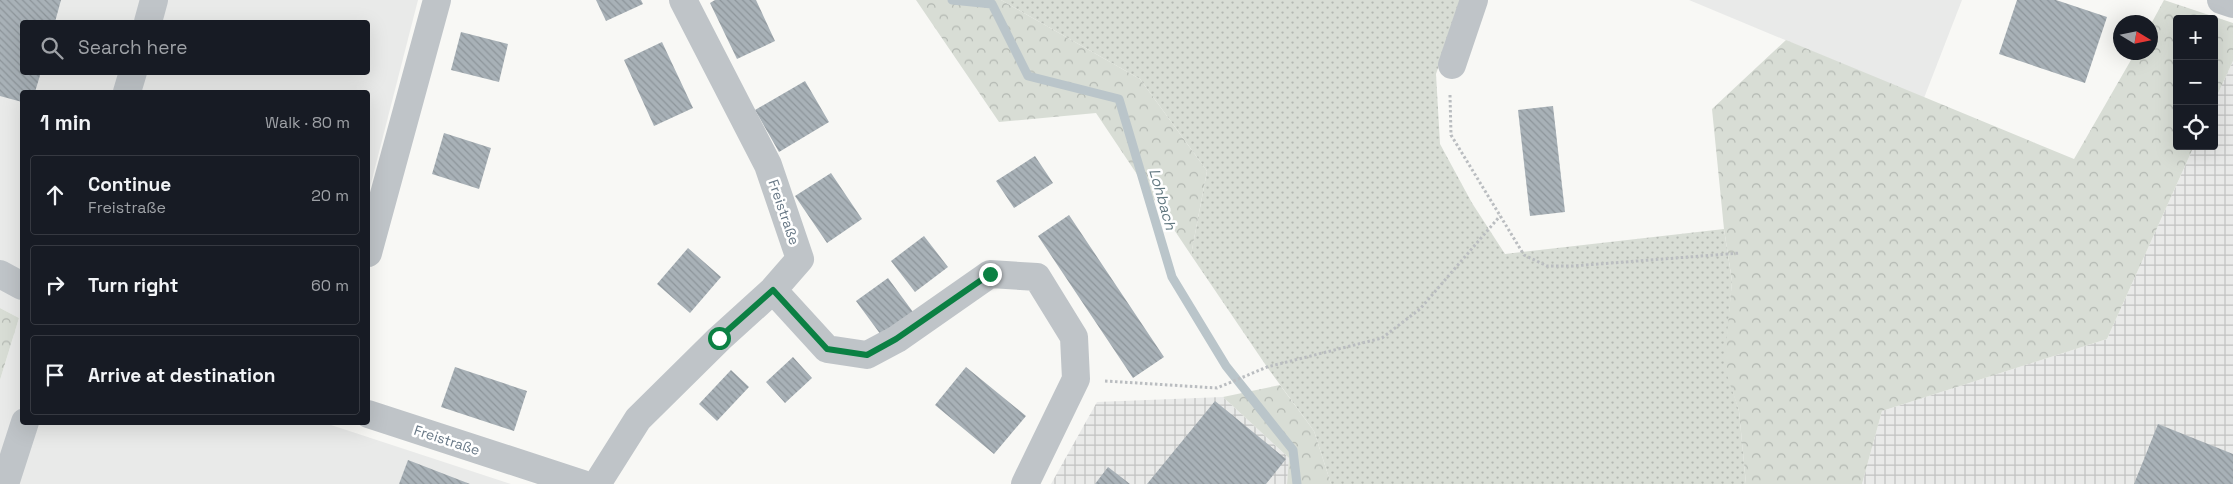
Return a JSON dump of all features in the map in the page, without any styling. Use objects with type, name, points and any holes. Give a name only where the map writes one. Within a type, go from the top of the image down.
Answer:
[{"type":"street","points":[[149,20],[154,0]]},
{"type":"street","points":[[370,247],[437,0]]},
{"type":"street","name":"Freistraße","points":[[597,484],[638,418],[719,338],[773,290],[800,259],[768,165],[684,0]]},
{"type":"street","points":[[1452,65],[1474,0]]},
{"type":"street","points":[[2221,0],[2233,4]]},
{"type":"street","points":[[127,90],[131,75]]},
{"type":"street","points":[[0,274],[20,285]]},
{"type":"street","points":[[773,290],[827,349],[867,355],[896,339],[990,274],[1036,277],[1074,337],[1076,379],[1025,484]]},
{"type":"street","name":"Freistraße","points":[[370,415],[583,484]]},
{"type":"street","points":[[5,484],[24,425]]},
{"type":"path","points":[[1452,65],[1451,135],[1524,255],[1547,266],[1573,266],[1740,253]]},
{"type":"path","points":[[1076,379],[1217,388],[1267,367],[1382,338],[1420,309],[1500,216]]},
{"type":"shaded area","points":[[0,0],[418,0],[370,187],[370,90],[20,90],[20,425],[331,425],[511,484],[0,484],[0,380],[19,318],[0,308]]},
{"type":"shaded area","points":[[1689,0],[1962,0],[1924,98]]},
{"type":"shaded area","points":[[2233,61],[2233,484],[1862,484],[1882,411],[2107,339],[2192,150],[2218,150],[2218,93]]},
{"type":"shaded area","points":[[1223,397],[1289,458],[1287,484],[1051,484],[1097,402]]},
{"type":"green space","points":[[916,0],[1001,0],[1140,79],[1207,171],[1191,255],[1096,113],[999,122]]},
{"type":"green space","points":[[1001,0],[1461,0],[1436,74],[1440,144],[1472,203],[1505,254],[1724,229],[1732,281],[1725,366],[1739,411],[1746,484],[1331,484],[1314,431],[1267,367],[1191,255],[1207,171],[1140,79]]},
{"type":"green space","points":[[2164,0],[2209,15],[2173,15],[2173,150],[2192,150],[2107,339],[1882,411],[1862,484],[1746,484],[1739,411],[1724,366],[1732,281],[1724,229],[1712,109],[1786,40],[2074,159],[2131,60],[2158,60],[2158,15],[2156,15]]},
{"type":"green space","points":[[2218,18],[2233,23],[2233,61],[2218,93]]},
{"type":"green space","points":[[0,308],[19,318],[0,380]]},
{"type":"green space","points":[[1280,385],[1314,431],[1331,484],[1287,484],[1289,458],[1223,397]]},
{"type":"building","points":[[0,0],[61,0],[56,20],[20,20],[20,75],[40,75],[36,90],[20,90],[20,101],[0,96]]},
{"type":"building","points":[[596,0],[641,0],[643,4],[606,21]]},
{"type":"building","points":[[715,0],[756,0],[775,41],[737,59],[710,3]]},
{"type":"building","points":[[2017,0],[2056,0],[2107,17],[2085,83],[1999,54]]},
{"type":"building","points":[[461,32],[508,44],[499,82],[451,70]]},
{"type":"building","points":[[662,42],[693,108],[654,126],[624,60]]},
{"type":"building","points":[[805,81],[829,122],[779,152],[755,110]]},
{"type":"building","points":[[1553,106],[1565,212],[1530,216],[1518,110]]},
{"type":"building","points":[[444,133],[491,148],[479,189],[432,174]]},
{"type":"building","points":[[1035,156],[1053,183],[1014,208],[996,181]]},
{"type":"building","points":[[831,173],[862,219],[827,243],[795,196]]},
{"type":"building","points":[[1069,215],[1164,357],[1133,378],[1038,236]]},
{"type":"building","points":[[924,236],[948,267],[915,292],[891,261]]},
{"type":"building","points":[[688,248],[721,277],[690,313],[657,284]]},
{"type":"building","points":[[888,278],[913,312],[881,335],[856,301]]},
{"type":"building","points":[[793,357],[812,378],[785,403],[766,382]]},
{"type":"building","points":[[455,367],[527,391],[514,431],[441,407]]},
{"type":"building","points":[[966,367],[1026,416],[994,454],[935,405]]},
{"type":"building","points":[[731,370],[749,387],[717,421],[699,404]]},
{"type":"building","points":[[1215,401],[1286,459],[1266,484],[1147,484]]},
{"type":"building","points":[[2158,424],[2233,454],[2233,484],[2134,484]]},
{"type":"building","points":[[408,460],[470,484],[399,484]]},
{"type":"building","points":[[1108,467],[1130,484],[1095,484]]},
{"type":"waterway","name":"Lohbach","points":[[952,0],[992,4],[1028,76],[1119,99],[1172,277],[1226,366],[1293,450],[1297,484]]},
{"type":"route","points":[[719,338],[773,290],[827,349],[867,355],[896,339],[990,274]]}]
